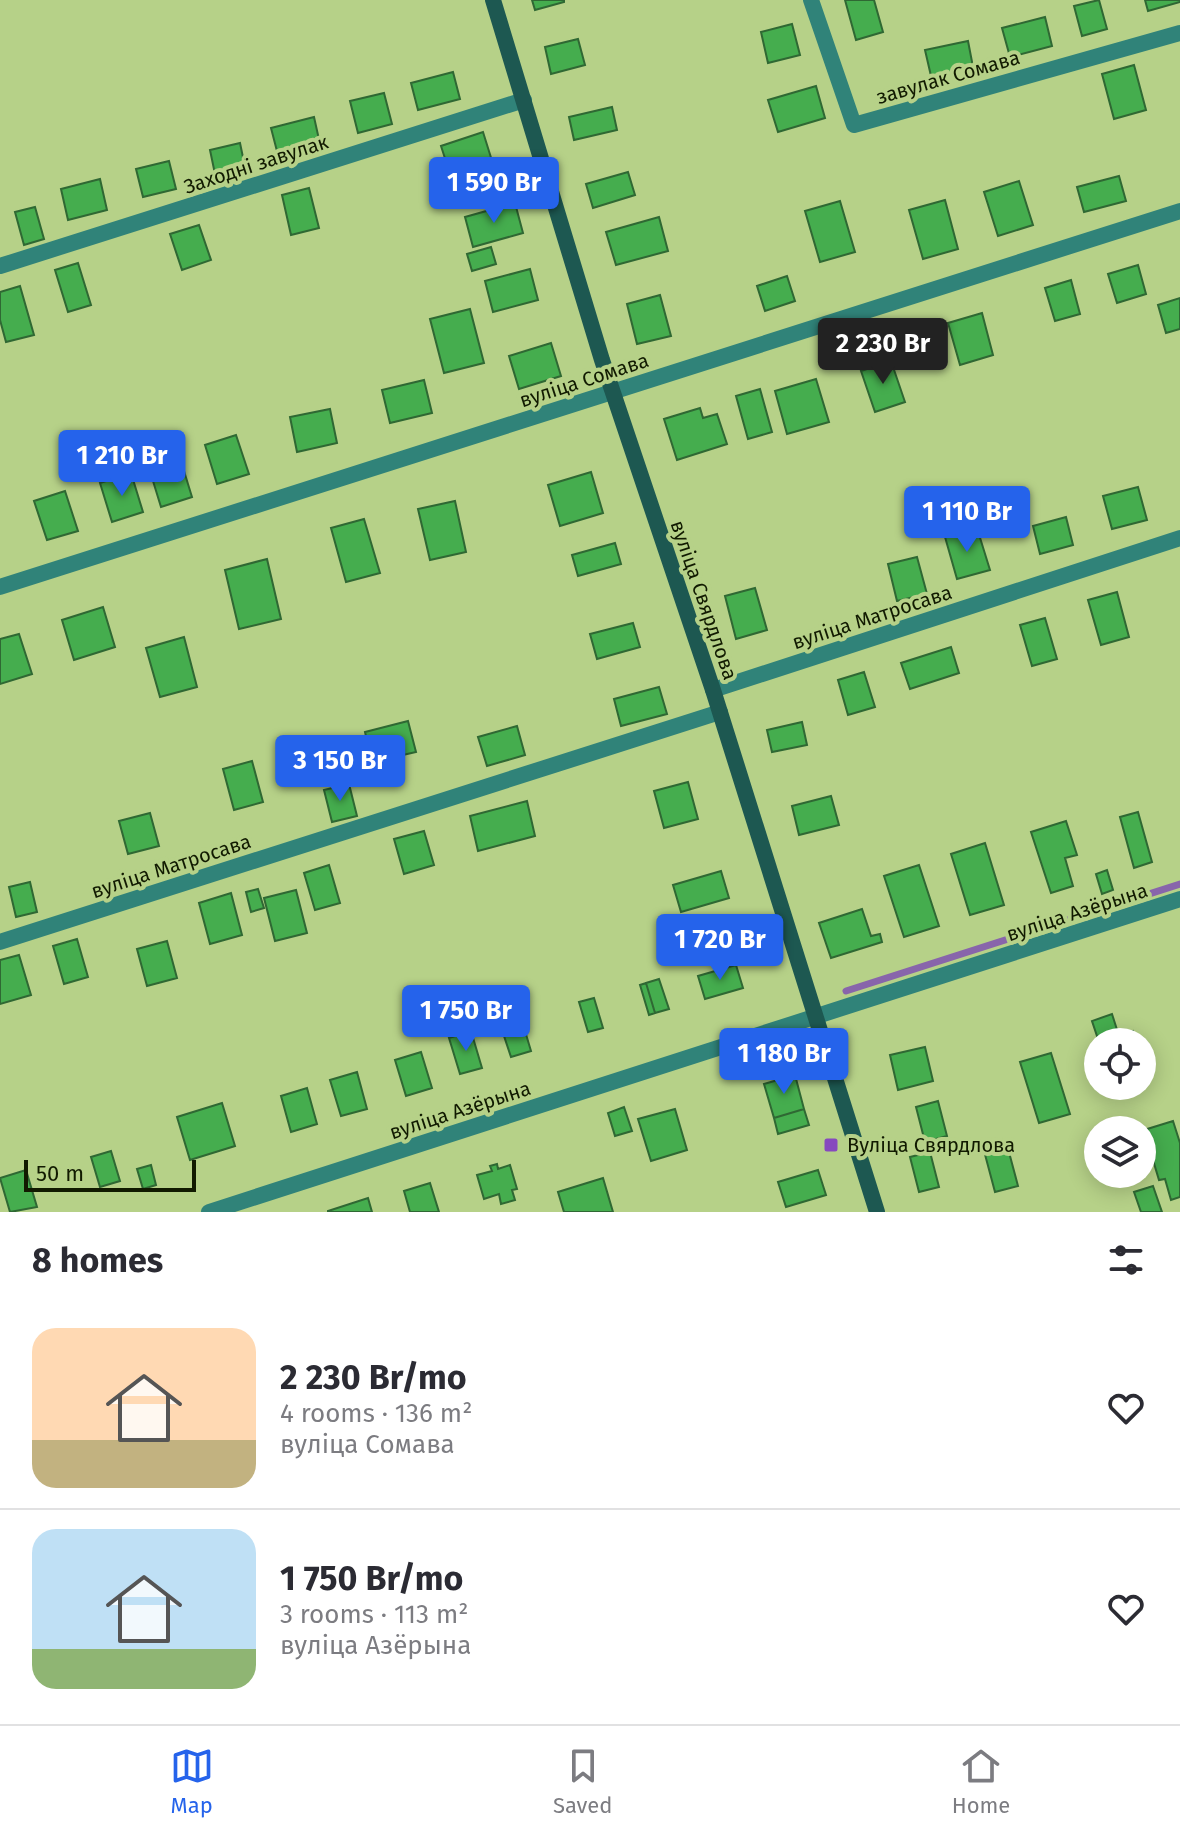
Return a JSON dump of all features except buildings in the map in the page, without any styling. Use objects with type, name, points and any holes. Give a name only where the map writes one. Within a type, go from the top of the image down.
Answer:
[{"type":"main road","name":"вуліца Свярдлова","points":[[493,0],[613,392],[713,690],[877,1212]]},
{"type":"street","name":"завулак Сомава","points":[[811,0],[854,125],[1180,33]]},
{"type":"street","name":"Заходні завулак","points":[[0,266],[524,100]]},
{"type":"street","name":"вуліца Сомава","points":[[0,587],[1180,211]]},
{"type":"street","name":"вуліца Матросава","points":[[713,690],[1180,538]]},
{"type":"street","name":"вуліца Матросава","points":[[0,942],[720,712]]},
{"type":"street","name":"вуліца Азёрына","points":[[209,1212],[1180,899]]},
{"type":"waterway","points":[[846,991],[1180,884]]},
{"type":"place","name":"Вуліца Свярдлова","points":[[831,1145]]}]
